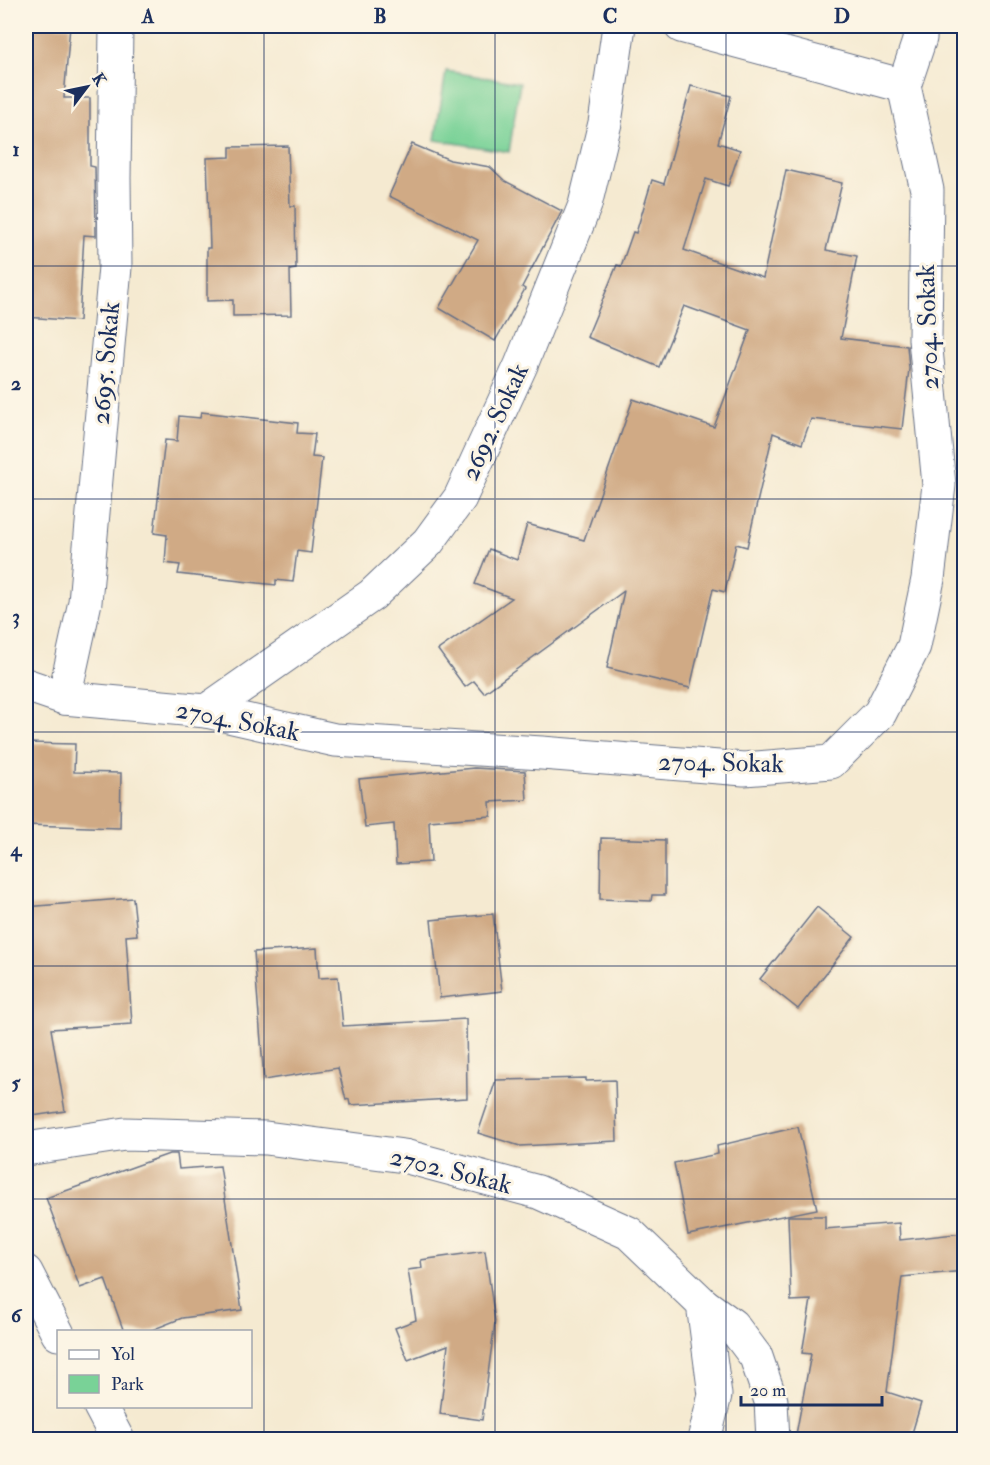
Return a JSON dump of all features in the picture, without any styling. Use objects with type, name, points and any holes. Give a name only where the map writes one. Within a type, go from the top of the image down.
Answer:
[{"type":"street","name":"2695. Sokak","points":[[64,698],[85,602],[115,267],[116,26]]},
{"type":"street","name":"2692. Sokak","points":[[206,711],[372,595],[428,542],[460,498],[521,365],[585,205],[605,123],[619,26]]},
{"type":"street","points":[[681,26],[904,86],[920,38],[921,26]]},
{"type":"street","name":"2704. Sokak","points":[[26,685],[64,698],[206,711],[335,740],[744,769],[831,762],[880,713],[914,646],[928,579],[939,485],[925,339],[927,190],[904,86]]},
{"type":"street","name":"2702. Sokak","points":[[26,1149],[125,1134],[266,1138],[404,1156],[538,1192],[629,1233],[703,1304],[732,1325],[756,1357],[771,1401],[773,1440]]},
{"type":"street","points":[[26,1272],[57,1332]]},
{"type":"street","points":[[703,1304],[715,1395],[704,1440]]},
{"type":"street","points":[[101,1408],[118,1440]]},
{"type":"green space","points":[[446,71],[520,83],[509,152],[435,140]]},
{"type":"building","points":[[26,26],[70,26],[64,98],[90,98],[90,166],[95,167],[96,236],[84,235],[79,321],[26,317]]},
{"type":"building","points":[[691,86],[731,96],[718,143],[740,150],[728,186],[706,179],[684,250],[763,278],[786,170],[842,183],[826,250],[857,256],[841,338],[907,346],[909,369],[902,429],[811,419],[802,444],[773,433],[747,547],[736,544],[725,592],[713,589],[690,688],[607,668],[624,591],[484,693],[474,681],[465,687],[438,650],[512,598],[475,584],[489,549],[517,560],[527,524],[584,540],[633,399],[714,427],[750,330],[684,306],[659,367],[587,337],[617,265],[621,266],[633,232],[636,233],[652,180],[664,184]]},
{"type":"building","points":[[412,144],[450,160],[490,167],[505,181],[562,211],[522,287],[525,289],[495,341],[439,308],[478,240],[389,196]]},
{"type":"building","points":[[288,146],[290,206],[295,206],[296,269],[290,270],[291,315],[233,316],[233,300],[207,301],[207,248],[210,248],[207,158],[230,157],[230,147]]},
{"type":"building","points":[[201,412],[298,423],[297,433],[315,434],[312,457],[322,458],[311,553],[297,551],[293,582],[276,580],[276,585],[178,574],[180,565],[165,563],[167,535],[154,533],[165,440],[177,441],[179,416],[200,418]]},
{"type":"building","points":[[26,743],[75,744],[74,772],[121,773],[120,828],[26,825]]},
{"type":"building","points":[[474,768],[525,771],[527,800],[490,802],[491,816],[429,821],[431,862],[396,864],[394,824],[365,827],[359,779]]},
{"type":"building","points":[[601,838],[665,840],[665,895],[652,895],[651,901],[600,899]]},
{"type":"building","points":[[133,898],[137,935],[126,936],[132,1024],[51,1029],[65,1111],[26,1117],[26,907]]},
{"type":"building","points":[[817,907],[854,937],[798,1009],[760,979]]},
{"type":"building","points":[[493,914],[502,991],[440,998],[431,920]]},
{"type":"building","points":[[317,948],[319,978],[338,977],[343,1026],[466,1019],[467,1098],[350,1105],[349,1099],[346,1100],[338,1068],[264,1080],[254,952]]},
{"type":"building","points":[[586,1078],[586,1081],[615,1080],[617,1141],[520,1146],[478,1133],[496,1080]]},
{"type":"building","points":[[798,1127],[817,1209],[688,1235],[674,1163],[718,1154],[717,1146]]},
{"type":"building","points":[[169,1154],[177,1154],[179,1169],[220,1166],[242,1310],[182,1318],[152,1330],[123,1330],[105,1279],[80,1288],[46,1198]]},
{"type":"building","points":[[788,1216],[825,1216],[825,1229],[899,1223],[900,1240],[964,1233],[964,1271],[902,1277],[887,1392],[921,1403],[910,1440],[795,1440],[811,1354],[802,1353],[811,1300],[791,1301]]},
{"type":"building","points":[[485,1251],[495,1321],[482,1420],[440,1414],[448,1345],[408,1360],[395,1328],[416,1320],[408,1270],[422,1268],[421,1260]]}]
